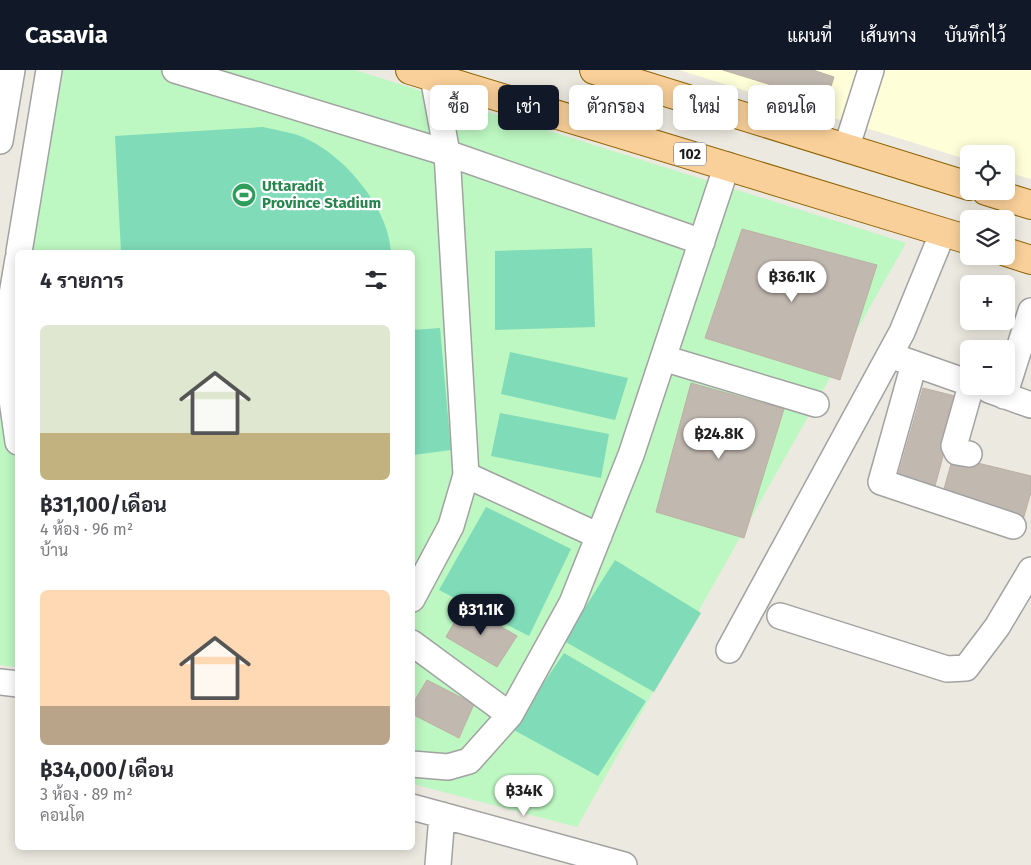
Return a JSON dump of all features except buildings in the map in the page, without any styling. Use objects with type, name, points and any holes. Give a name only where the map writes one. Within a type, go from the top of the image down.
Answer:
[{"type":"main road","points":[[594,70],[960,183]]},
{"type":"main road","name":"102","points":[[421,74],[960,237]]},
{"type":"main road","points":[[1015,200],[1031,205]]},
{"type":"main road","points":[[1015,255],[1031,260]]},
{"type":"street","points":[[0,141],[12,70]]},
{"type":"street","points":[[19,250],[49,70]]},
{"type":"street","points":[[175,70],[447,153],[702,242]]},
{"type":"street","points":[[846,149],[871,70]]},
{"type":"street","points":[[415,593],[451,526],[466,475],[447,153],[421,74]]},
{"type":"street","points":[[415,764],[448,767],[469,761],[510,714],[572,603],[631,455],[726,165]]},
{"type":"street","points":[[729,650],[902,332],[943,232]]},
{"type":"street","points":[[15,277],[8,318],[7,364],[15,421]]},
{"type":"street","points":[[1031,311],[1004,396],[1031,406]]},
{"type":"street","points":[[890,355],[960,380]]},
{"type":"street","points":[[663,358],[816,404]]},
{"type":"street","points":[[914,364],[881,482],[1013,526]]},
{"type":"street","points":[[968,395],[954,446],[957,452],[969,454]]},
{"type":"street","points":[[466,475],[598,536]]},
{"type":"street","points":[[780,616],[948,669],[966,668],[997,627],[1031,570]]},
{"type":"street","points":[[415,645],[510,714]]},
{"type":"street","points":[[0,682],[15,684]]},
{"type":"street","points":[[415,808],[624,865]]},
{"type":"street","points":[[438,865],[442,815]]},
{"type":"shaded area","points":[[679,70],[1031,70],[1031,179],[1015,175],[1015,145],[960,145],[960,157],[835,118],[835,85],[748,85],[748,91],[738,88],[738,85],[727,85]]},
{"type":"green space","points":[[38,70],[355,70],[430,94],[430,130],[488,130],[488,112],[498,115],[498,130],[546,130],[906,243],[577,827],[415,785],[415,250],[15,250],[15,667],[0,665],[0,309]]},
{"type":"green space","name":"Uttaradit Province Stadium","points":[[263,127],[300,136],[332,155],[361,183],[382,217],[391,250],[121,250],[115,136]]},
{"type":"green space","points":[[592,248],[595,327],[495,330],[495,251]]},
{"type":"green space","points":[[440,328],[451,450],[415,455],[415,330]]},
{"type":"green space","points":[[510,352],[628,378],[615,420],[501,394]]},
{"type":"green space","points":[[500,413],[609,434],[601,478],[491,456]]},
{"type":"green space","points":[[486,507],[571,549],[529,636],[439,590]]},
{"type":"green space","points":[[615,560],[701,613],[654,692],[564,641]]},
{"type":"green space","points":[[564,653],[646,701],[598,776],[512,729]]},
{"type":"place","name":"Uttaradit Province Stadium","points":[[244,195]]}]
